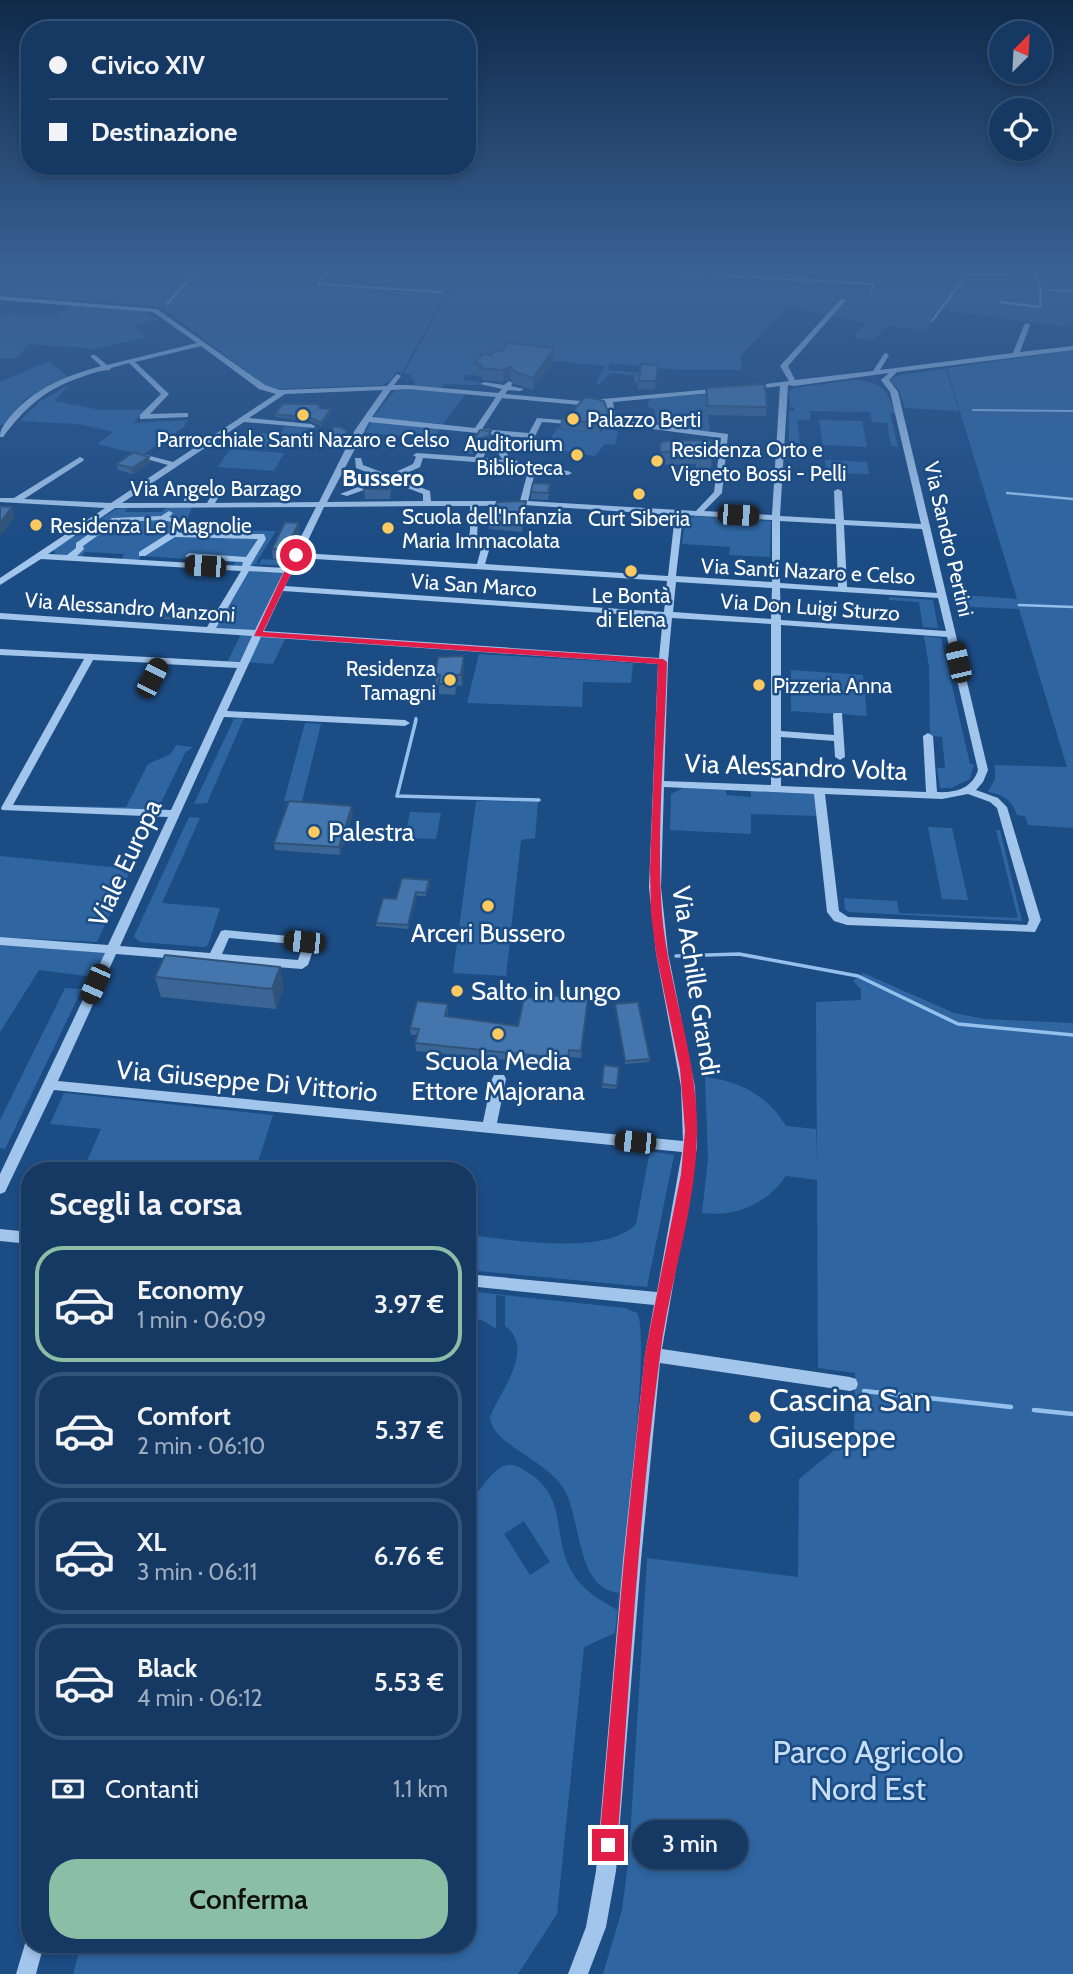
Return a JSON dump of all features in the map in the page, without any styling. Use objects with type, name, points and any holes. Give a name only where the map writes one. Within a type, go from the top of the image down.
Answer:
[{"type":"street","points":[[95,358],[107,369]]},
{"type":"street","points":[[0,435],[20,409],[39,393],[71,379],[150,358]]},
{"type":"street","points":[[222,358],[262,387],[281,393],[390,387],[581,403],[733,389]]},
{"type":"street","points":[[791,358],[784,366],[794,384]]},
{"type":"street","points":[[873,374],[884,358]]},
{"type":"street","points":[[743,388],[856,377],[999,358]]},
{"type":"street","points":[[132,363],[164,394],[143,417],[185,415]]},
{"type":"street","points":[[856,377],[867,366]]},
{"type":"street","points":[[883,383],[894,372]]},
{"type":"street","name":"Via Sandro Pertini","points":[[873,374],[895,395],[983,770],[979,782],[967,790]]},
{"type":"street","points":[[390,387],[397,376]]},
{"type":"street","name":"Via Sandro Pertini","points":[[856,377],[883,383]]},
{"type":"street","points":[[484,384],[508,385],[520,389]]},
{"type":"street","points":[[477,430],[508,385]]},
{"type":"street","points":[[776,789],[776,517],[784,385]]},
{"type":"street","name":"Viale Europa","points":[[0,1188],[257,634],[330,485],[366,419],[390,387]]},
{"type":"street","points":[[0,582],[281,393]]},
{"type":"street","points":[[609,401],[612,419],[629,425],[722,434],[726,437],[718,493],[698,513]]},
{"type":"street","points":[[366,419],[458,431],[477,430],[531,436],[540,420],[564,422],[581,403]]},
{"type":"street","points":[[244,418],[248,421],[311,425]]},
{"type":"street","points":[[497,446],[502,433]]},
{"type":"street","points":[[478,460],[484,449],[497,446]]},
{"type":"street","points":[[497,446],[510,461]]},
{"type":"street","points":[[344,494],[390,478],[423,455],[510,461],[532,469],[568,473]]},
{"type":"street","points":[[142,456],[175,465]]},
{"type":"street","points":[[15,501],[80,459]]},
{"type":"street","points":[[358,460],[359,466],[427,493],[427,505]]},
{"type":"street","points":[[523,503],[532,469]]},
{"type":"street","points":[[330,485],[365,487]]},
{"type":"street","points":[[209,506],[220,488]]},
{"type":"street","points":[[838,491],[843,589]]},
{"type":"street","name":"Via Angelo Barzago","points":[[0,500],[113,506],[523,503],[926,527]]},
{"type":"street","points":[[474,504],[473,517],[477,532],[472,546],[486,547],[480,568]]},
{"type":"street","points":[[163,518],[175,506]]},
{"type":"street","points":[[80,550],[79,545],[115,520],[174,520],[184,516],[192,506]]},
{"type":"street","name":"Via Achille Grandi","points":[[578,1974],[596,1927],[606,1871],[632,1560],[653,1354],[690,1147],[686,1069],[662,953],[655,869],[666,616],[679,512]]},
{"type":"street","points":[[174,520],[174,534]]},
{"type":"street","points":[[135,556],[174,534],[261,536],[262,539],[211,630]]},
{"type":"street","points":[[70,557],[80,550],[288,571]]},
{"type":"street","points":[[296,555],[670,581]]},
{"type":"street","points":[[39,556],[135,556],[188,561]]},
{"type":"street","name":"Via Santi Nazaro e Celso","points":[[670,581],[943,596]]},
{"type":"street","name":"Via San Marco","points":[[279,589],[666,616]]},
{"type":"street","name":"Via Alessandro Manzoni","points":[[0,616],[663,662]]},
{"type":"street","name":"Via Don Luigi Sturzo","points":[[666,616],[951,634]]},
{"type":"street","points":[[0,652],[243,665]]},
{"type":"street","points":[[90,657],[6,808],[175,814]]},
{"type":"street","points":[[145,692],[160,661]]},
{"type":"street","points":[[221,714],[405,723]]},
{"type":"street","points":[[838,715],[840,757]]},
{"type":"street","points":[[776,734],[839,738]]},
{"type":"street","points":[[819,790],[833,912],[838,918],[847,921],[1031,929],[1035,920],[1002,807],[995,801],[967,790],[955,795],[932,795],[928,736]]},
{"type":"street","name":"Via Alessandro Volta","points":[[659,784],[932,795]]},
{"type":"street","points":[[0,941],[302,965],[310,942],[225,934],[215,956]]},
{"type":"street","points":[[489,1128],[499,1079]]},
{"type":"street","name":"Via Giuseppe Di Vittorio","points":[[50,1085],[690,1147]]},
{"type":"street","points":[[0,1235],[21,1237]]},
{"type":"street","points":[[476,1281],[662,1299]]},
{"type":"street","points":[[653,1354],[849,1384]]},
{"type":"street","points":[[26,1974],[32,1953]]},
{"type":"green space","points":[[229,358],[410,358],[402,373],[396,372],[391,380],[383,385],[282,389],[265,386]]},
{"type":"green space","points":[[412,358],[740,358],[742,370],[680,370],[609,363],[608,370],[641,373],[639,383],[634,383],[634,375],[610,373],[599,384],[605,385],[596,384],[605,366],[556,361],[500,363],[474,375],[466,375],[463,380],[480,382],[478,385],[444,384],[441,388],[414,386],[415,380],[410,378],[412,374],[404,373]]},
{"type":"green space","points":[[1016,358],[1073,358],[1073,828],[1028,825],[1025,816],[1017,815],[1006,799],[988,792],[995,779],[995,765],[1067,767],[1019,609],[971,607],[958,601],[963,595],[1017,599],[947,368]]},
{"type":"green space","points":[[49,361],[68,377],[25,399],[3,425],[0,425],[0,382]]},
{"type":"green space","points":[[946,369],[959,411],[905,408],[899,390],[891,382],[892,378]]},
{"type":"green space","points":[[853,380],[874,384],[886,393],[898,413],[890,413],[898,447],[891,446],[887,423],[872,422],[870,412],[810,411],[810,420],[797,420],[800,443],[789,443],[789,411],[794,411],[795,408],[790,407],[789,391],[794,388]]},
{"type":"green space","points":[[69,385],[54,401],[100,410],[145,410],[133,423],[188,420],[184,427],[142,455],[97,444],[114,432],[78,424],[20,421],[39,402]]},
{"type":"green space","points":[[402,388],[466,393],[443,424],[381,419],[442,427],[433,439],[358,432],[366,431],[372,420],[377,419],[374,416],[395,390]]},
{"type":"green space","points":[[705,394],[710,431],[656,427],[655,409],[649,408],[647,402],[653,398]]},
{"type":"green space","points":[[819,420],[862,421],[867,447],[823,445]]},
{"type":"green space","points":[[285,426],[308,428],[299,443],[294,443],[290,449],[253,446],[262,433],[279,435]]},
{"type":"green space","points":[[557,428],[600,434],[604,428],[618,431],[615,445],[605,444],[595,456],[534,446],[542,439],[550,440]]},
{"type":"green space","points":[[230,449],[284,453],[274,471],[218,467]]},
{"type":"green space","points":[[825,460],[867,462],[869,474],[826,473]]},
{"type":"green space","points":[[166,507],[192,507],[184,528],[188,530],[276,531],[256,563],[259,564],[262,559],[288,561],[285,566],[254,564],[251,569],[287,572],[258,634],[286,637],[273,664],[228,661],[242,632],[212,630],[247,569],[233,568],[235,562],[141,556],[137,562],[121,561],[124,554],[85,552],[81,558],[56,554],[53,550],[116,509],[127,508],[125,512],[162,512]]},
{"type":"green space","points":[[695,516],[771,521],[770,557],[729,555],[730,547],[682,544],[685,521]]},
{"type":"green space","points":[[889,597],[933,600],[938,628],[923,627],[919,602],[889,600]]},
{"type":"green space","points":[[924,636],[941,638],[970,764],[974,764],[970,779],[951,788],[940,788],[937,768],[945,768],[942,737],[930,736],[929,667]]},
{"type":"green space","points":[[479,654],[633,663],[631,683],[583,682],[582,707],[467,703]]},
{"type":"green space","points":[[791,670],[863,675],[867,716],[791,711]]},
{"type":"green space","points":[[244,718],[207,803],[194,804],[234,719]]},
{"type":"green space","points":[[305,723],[321,724],[302,801],[284,801]]},
{"type":"green space","points":[[176,745],[193,747],[185,753],[157,811],[150,810],[150,807],[145,810],[51,806],[126,807],[148,764],[171,754]]},
{"type":"green space","points":[[683,788],[726,790],[726,795],[751,797],[751,791],[816,794],[819,816],[751,814],[751,834],[670,830],[671,794]]},
{"type":"green space","name":"Arceri Bussero","points":[[476,801],[538,802],[535,838],[521,840],[506,976],[453,973]]},
{"type":"green space","points":[[410,812],[441,813],[436,839],[405,838]]},
{"type":"green space","points":[[189,817],[200,818],[162,903],[220,908],[208,945],[204,947],[140,942],[134,937],[135,934]]},
{"type":"green space","points":[[928,827],[952,828],[968,900],[942,899]]},
{"type":"green space","points":[[996,830],[1000,830],[1022,921],[849,912],[845,909],[844,898],[897,901],[899,913],[1018,918]]},
{"type":"green space","points":[[0,856],[131,869],[97,942],[0,937]]},
{"type":"green space","points":[[0,938],[108,948],[94,977],[39,970],[0,1032]]},
{"type":"green space","name":"Parco Agricolo Nord Est","points":[[863,973],[954,1013],[984,1019],[1073,1023],[1073,1974],[603,1974],[622,1910],[629,1856],[647,1558],[798,1577],[799,1479],[854,1434],[855,1373],[818,1368],[817,1180],[786,1176],[770,1194],[750,1206],[727,1213],[702,1213],[708,1159],[705,1077],[741,1086],[762,1098],[786,1126],[816,1129],[817,1169],[816,1002],[861,1000],[861,989],[853,981]]},
{"type":"green space","points":[[65,988],[82,989],[5,1149],[0,1148],[0,1120]]},
{"type":"green space","points":[[64,1093],[273,1115],[258,1162],[86,1162],[101,1129],[50,1124]]},
{"type":"green space","points":[[650,1151],[674,1155],[647,1287],[476,1271],[476,1236],[531,1242],[580,1243],[621,1234],[636,1224]]},
{"type":"green space","points":[[476,1292],[625,1308],[637,1313],[641,1331],[638,1412],[615,1633],[584,1647],[557,1914],[518,1974],[73,1974],[79,1953],[476,1953],[476,1494],[501,1467],[512,1465],[525,1471],[549,1493],[566,1558],[576,1579],[592,1594],[617,1610],[619,1593],[605,1588],[595,1579],[588,1567],[570,1504],[557,1480],[510,1445],[493,1427],[490,1417],[517,1358],[514,1335],[505,1326],[505,1296],[496,1295],[496,1329],[476,1319]],"holes":[[[524,1521],[550,1562],[530,1575],[504,1534]]]},
{"type":"building","points":[[479,358],[547,358],[533,378],[515,372],[510,367],[503,370],[481,368],[482,365],[474,364]]},
{"type":"building","points":[[641,364],[658,365],[656,381],[639,381]]},
{"type":"building","points":[[765,384],[767,407],[708,406],[706,388]]},
{"type":"building","points":[[584,398],[604,401],[611,420],[604,419],[600,424],[561,419],[569,416]]},
{"type":"building","name":"Parrocchiale Santi Nazaro e Celso","points":[[283,404],[317,404],[319,408],[331,409],[321,423],[311,418],[275,414]]},
{"type":"building","points":[[333,427],[347,431],[342,443],[326,441]]},
{"type":"building","points":[[480,430],[491,431],[488,436],[479,439],[473,448],[468,448]]},
{"type":"building","points":[[711,440],[712,456],[698,455],[697,451],[660,452],[660,443],[666,441]]},
{"type":"building","points":[[134,452],[149,457],[132,468],[116,464]]},
{"type":"building","points":[[390,480],[389,489],[364,489],[365,483]]},
{"type":"building","points":[[533,483],[550,484],[548,493],[531,492]]},
{"type":"building","points":[[526,501],[522,525],[489,523],[497,502]]},
{"type":"building","points":[[0,506],[12,507],[0,523]]},
{"type":"building","points":[[285,522],[299,523],[285,550],[272,549]]},
{"type":"building","points":[[169,605],[210,608],[203,619],[162,616]]},
{"type":"building","points":[[464,656],[461,675],[456,675],[455,684],[439,684],[440,675],[435,675],[438,657]]},
{"type":"building","name":"Palestra","points":[[289,801],[352,806],[339,847],[274,843]]},
{"type":"building","points":[[402,878],[429,880],[426,893],[416,892],[408,925],[376,923],[383,898],[396,899]]},
{"type":"building","points":[[165,955],[280,967],[272,989],[155,977]]},
{"type":"building","name":"Scuola Media Ettore Majorana","points":[[546,995],[588,999],[581,1051],[569,1050],[568,1059],[415,1043],[419,1029],[410,1028],[417,1001],[448,1004],[445,1016],[518,1026],[524,997],[546,999]]},
{"type":"building","points":[[638,1002],[650,1059],[625,1061],[615,1004]]},
{"type":"building","points":[[604,1065],[619,1067],[617,1086],[602,1084]]},
{"type":"waterway","points":[[973,410],[1073,411]]},
{"type":"waterway","points":[[173,435],[202,443]]},
{"type":"waterway","points":[[185,500],[193,487]]},
{"type":"waterway","points":[[1007,493],[1073,499]]},
{"type":"waterway","points":[[1019,605],[1073,607]]},
{"type":"waterway","points":[[416,720],[397,796],[539,800]]},
{"type":"waterway","points":[[676,956],[739,954],[858,976],[958,1024],[1073,1035]]},
{"type":"waterway","points":[[864,1391],[1011,1407]]},
{"type":"waterway","points":[[1034,1410],[1073,1414]]},
{"type":"place","name":"Parrocchiale Santi Nazaro e Celso","points":[[303,415]]},
{"type":"place","name":"Palazzo Berti","points":[[573,419]]},
{"type":"place","name":"Auditorium Biblioteca","points":[[577,455]]},
{"type":"place","name":"Residenza Orto e Vigneto Bossi - Pelli","points":[[657,461]]},
{"type":"place","name":"Curt Siberia","points":[[639,494]]},
{"type":"place","name":"Residenza Le Magnolie","points":[[36,525]]},
{"type":"place","name":"Scuola dell'Infanzia Maria Immacolata","points":[[388,528]]},
{"type":"place","name":"Le Bontà di Elena","points":[[631,571]]},
{"type":"place","name":"Residenza Tamagni","points":[[450,680]]},
{"type":"place","name":"Pizzeria Anna","points":[[759,685]]},
{"type":"place","name":"Palestra","points":[[314,832]]},
{"type":"place","name":"Arceri Bussero","points":[[488,906]]},
{"type":"place","name":"Salto in lungo","points":[[457,991]]},
{"type":"place","name":"Scuola Media Ettore Majorana","points":[[498,1034]]},
{"type":"place","name":"Cascina San Giuseppe","points":[[755,1417]]},
{"type":"district","name":"Bussero","points":[[383,477]]},
{"type":"route","points":[[296,555],[257,634],[663,662],[655,869],[657,913],[662,953],[686,1069],[691,1131],[687,1174],[653,1354],[632,1560],[608,1845]]}]
